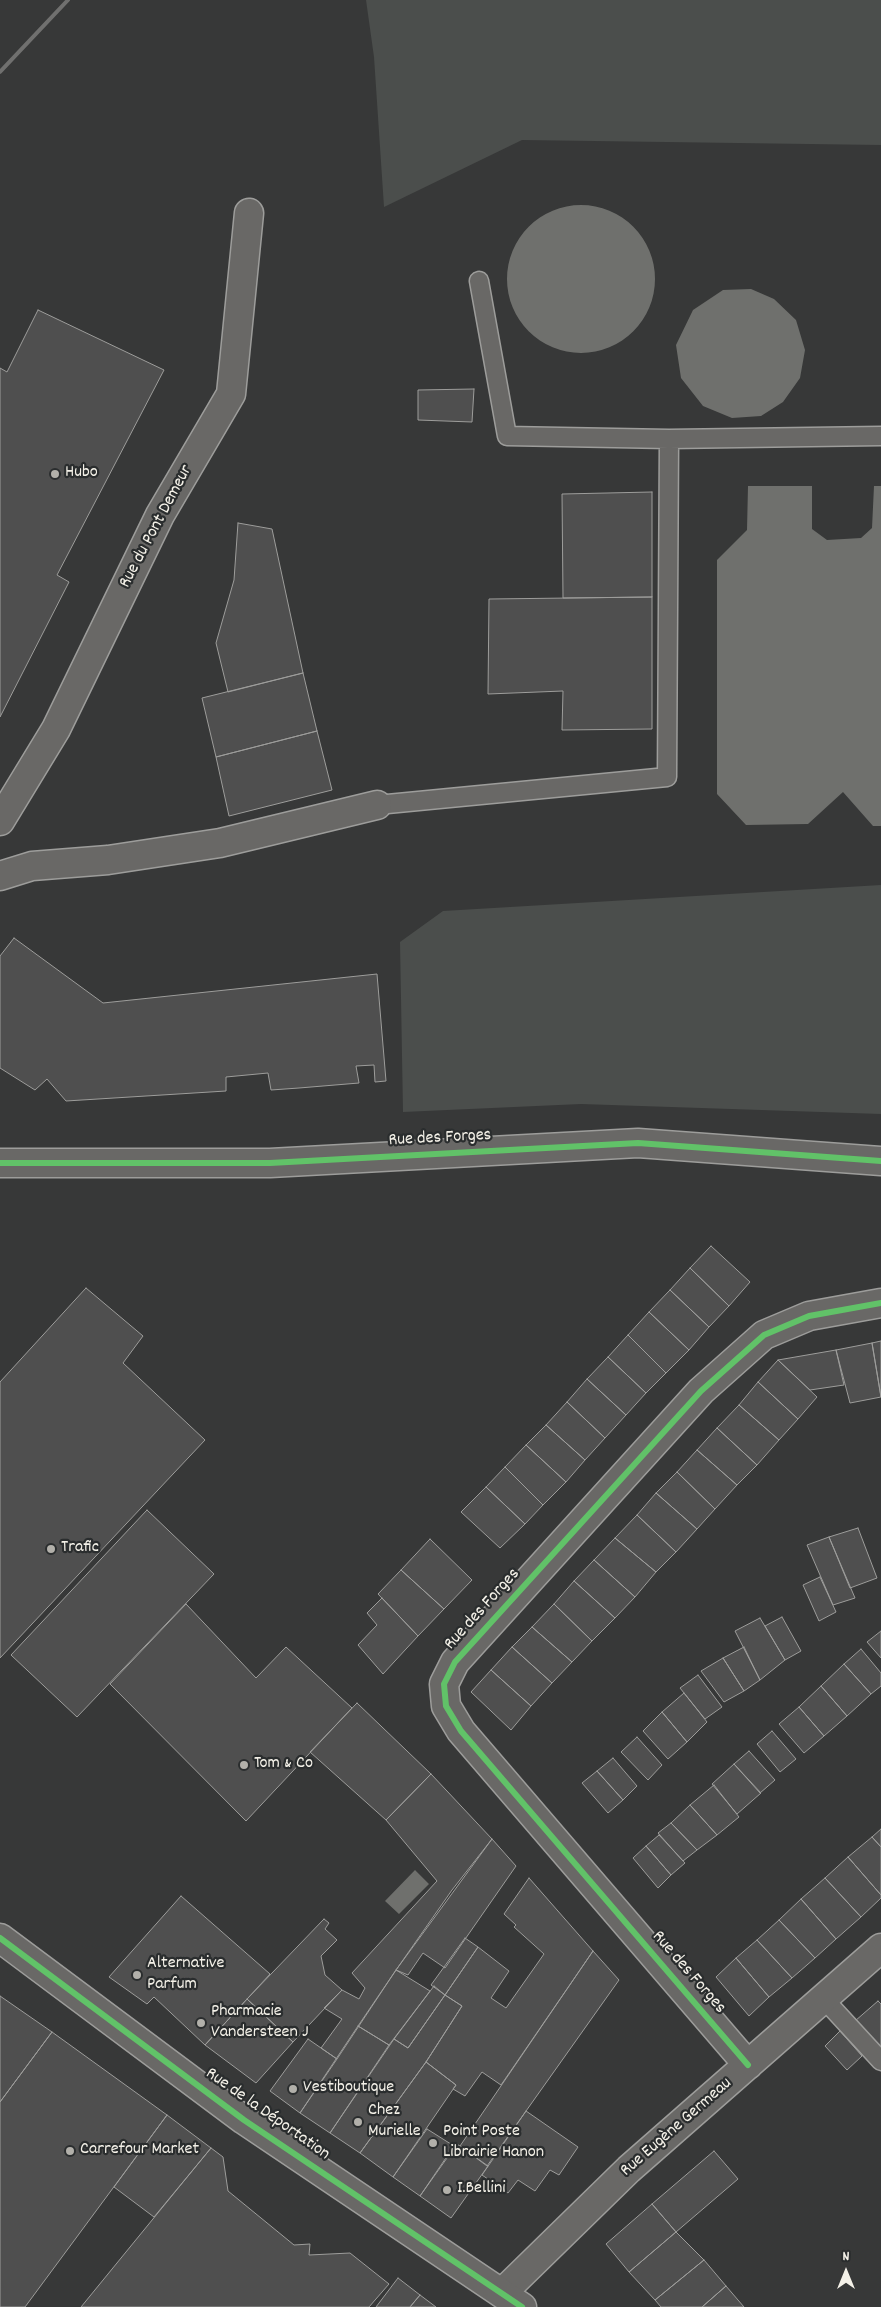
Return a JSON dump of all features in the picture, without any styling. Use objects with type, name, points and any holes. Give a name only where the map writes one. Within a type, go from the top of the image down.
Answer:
[{"type":"street","name":"Rue du Pont Demeur","points":[[0,821],[56,729],[160,515],[231,394],[249,213]]},
{"type":"street","points":[[0,876],[32,866],[108,860],[220,843],[377,806]]},
{"type":"street","name":"Rue des Forges","points":[[0,1162],[270,1162],[638,1143],[881,1161]]},
{"type":"street","name":"Rue des Forges","points":[[748,2065],[461,1731],[446,1706],[444,1684],[455,1662],[701,1391],[764,1335],[809,1316],[881,1303]]},
{"type":"street","name":"Rue de la Déportation","points":[[0,1938],[244,2120],[512,2300]]},
{"type":"street","name":"Rue Eugène Germeau","points":[[512,2300],[629,2169],[881,1948]]},
{"type":"lane","points":[[479,281],[507,436],[670,439],[881,436]]},
{"type":"lane","points":[[377,806],[667,777],[670,439]]},
{"type":"lane","points":[[824,1999],[881,2061]]},
{"type":"shaded area","points":[[366,0],[881,0],[881,145],[522,140],[384,207],[374,57]]},
{"type":"shaded area","points":[[581,205],[595,206],[609,211],[622,217],[633,227],[643,238],[649,251],[654,265],[654,293],[649,307],[643,320],[633,331],[622,341],[609,347],[595,352],[581,353],[567,352],[553,347],[540,341],[529,331],[519,320],[513,307],[508,293],[507,279],[508,265],[513,251],[519,238],[529,227],[540,217],[553,211],[567,206]]},
{"type":"shaded area","points":[[751,289],[774,299],[796,320],[805,350],[800,378],[783,402],[761,416],[732,418],[703,406],[681,378],[676,345],[693,310],[723,290]]},
{"type":"shaded area","points":[[748,486],[812,486],[812,529],[827,540],[861,538],[872,528],[874,486],[881,486],[881,826],[873,826],[843,792],[808,824],[746,825],[717,794],[717,560],[747,530]]},
{"type":"shaded area","points":[[881,885],[881,1114],[581,1104],[403,1112],[400,942],[443,911]]},
{"type":"shaded area","points":[[415,1870],[429,1884],[399,1914],[385,1901]]},
{"type":"building","name":"Hubo","points":[[38,310],[164,370],[57,575],[69,582],[0,717],[0,368],[7,372]]},
{"type":"building","points":[[474,389],[472,422],[418,420],[418,390]]},
{"type":"building","points":[[652,492],[652,597],[563,598],[562,494]]},
{"type":"building","points":[[238,523],[272,529],[303,673],[228,692],[216,643],[234,580]]},
{"type":"building","points":[[652,597],[652,729],[562,730],[563,691],[488,694],[489,599]]},
{"type":"building","points":[[303,673],[317,731],[216,757],[202,698]]},
{"type":"building","points":[[317,731],[332,790],[229,816],[216,757]]},
{"type":"building","points":[[14,938],[103,1003],[377,974],[386,1081],[375,1082],[374,1065],[356,1066],[359,1083],[299,1088],[271,1090],[268,1073],[226,1077],[226,1091],[66,1101],[47,1079],[35,1090],[0,1068],[0,956]]},
{"type":"building","points":[[711,1246],[750,1282],[729,1306],[690,1268]]},
{"type":"building","points":[[690,1268],[729,1306],[709,1327],[670,1290]]},
{"type":"building","name":"Trafic","points":[[86,1288],[143,1336],[123,1363],[205,1440],[0,1658],[0,1382]]},
{"type":"building","points":[[670,1290],[709,1327],[689,1350],[649,1312]]},
{"type":"building","points":[[649,1312],[689,1350],[666,1373],[628,1335]]},
{"type":"building","points":[[628,1335],[666,1373],[646,1393],[608,1357]]},
{"type":"building","points":[[881,1341],[881,1397],[872,1343]]},
{"type":"building","points":[[872,1343],[881,1397],[850,1403],[836,1350]]},
{"type":"building","points":[[836,1350],[844,1385],[810,1390],[778,1360]]},
{"type":"building","points":[[608,1357],[646,1393],[626,1415],[587,1379]]},
{"type":"building","points":[[778,1360],[817,1397],[798,1419],[758,1382]]},
{"type":"building","points":[[587,1379],[626,1415],[605,1438],[567,1402]]},
{"type":"building","points":[[758,1382],[798,1419],[779,1440],[739,1405]]},
{"type":"building","points":[[567,1402],[605,1438],[585,1460],[546,1425]]},
{"type":"building","points":[[739,1405],[779,1440],[757,1465],[717,1428]]},
{"type":"building","points":[[546,1425],[585,1460],[566,1482],[526,1445]]},
{"type":"building","points":[[717,1428],[757,1465],[737,1485],[697,1450]]},
{"type":"building","points":[[526,1445],[566,1482],[543,1505],[505,1467]]},
{"type":"building","points":[[697,1450],[737,1485],[715,1509],[677,1472]]},
{"type":"building","points":[[505,1467],[543,1505],[525,1524],[486,1487]]},
{"type":"building","points":[[677,1472],[715,1509],[697,1529],[656,1493]]},
{"type":"building","points":[[486,1487],[525,1524],[500,1548],[461,1512]]},
{"type":"building","points":[[656,1493],[697,1529],[676,1552],[637,1515]]},
{"type":"building","points":[[147,1510],[214,1574],[77,1717],[11,1655]]},
{"type":"building","points":[[637,1515],[676,1552],[656,1572],[615,1538]]},
{"type":"building","points":[[858,1528],[877,1578],[850,1588],[829,1537]]},
{"type":"building","points":[[829,1537],[855,1598],[833,1605],[807,1545]]},
{"type":"building","points":[[615,1538],[656,1572],[635,1597],[594,1560]]},
{"type":"building","points":[[430,1539],[472,1580],[444,1609],[401,1570]]},
{"type":"building","points":[[594,1560],[635,1597],[615,1618],[574,1581]]},
{"type":"building","points":[[401,1570],[444,1609],[418,1636],[378,1594]]},
{"type":"building","points":[[820,1577],[836,1612],[819,1621],[803,1585]]},
{"type":"building","points":[[574,1581],[615,1618],[592,1641],[554,1604]]},
{"type":"building","points":[[382,1598],[418,1636],[383,1674],[358,1645],[377,1625],[367,1613]]},
{"type":"building","name":"Tom & Co","points":[[186,1604],[256,1678],[286,1647],[352,1708],[246,1821],[110,1684]]},
{"type":"building","points":[[554,1604],[592,1641],[572,1662],[532,1627]]},
{"type":"building","points":[[782,1617],[801,1651],[785,1660],[765,1626]]},
{"type":"building","points":[[760,1618],[785,1660],[760,1680],[735,1631]]},
{"type":"building","points":[[532,1627],[572,1662],[552,1683],[512,1647]]},
{"type":"building","points":[[881,1631],[881,1658],[867,1642]]},
{"type":"building","points":[[512,1647],[552,1683],[531,1706],[491,1670]]},
{"type":"building","points":[[744,1647],[760,1680],[744,1691],[723,1658]]},
{"type":"building","points":[[861,1649],[881,1673],[881,1686],[871,1694],[844,1664]]},
{"type":"building","points":[[723,1658],[744,1691],[724,1702],[701,1671]]},
{"type":"building","points":[[844,1664],[871,1694],[847,1716],[821,1686]]},
{"type":"building","points":[[491,1670],[531,1706],[511,1730],[471,1692]]},
{"type":"building","points":[[698,1675],[722,1707],[705,1719],[680,1688]]},
{"type":"building","points":[[821,1686],[847,1716],[824,1736],[799,1707]]},
{"type":"building","points":[[684,1693],[707,1722],[687,1742],[662,1712]]},
{"type":"building","points":[[357,1703],[431,1774],[386,1820],[310,1752]]},
{"type":"building","points":[[799,1707],[824,1736],[804,1753],[779,1724]]},
{"type":"building","points":[[662,1712],[687,1742],[668,1759],[643,1731]]},
{"type":"building","points":[[772,1731],[796,1759],[780,1772],[757,1744]]},
{"type":"building","points":[[637,1737],[662,1765],[648,1780],[621,1752]]},
{"type":"building","points":[[749,1751],[775,1780],[760,1793],[734,1764]]},
{"type":"building","points":[[613,1758],[637,1786],[623,1800],[597,1771]]},
{"type":"building","points":[[734,1764],[761,1793],[737,1814],[712,1784]]},
{"type":"building","points":[[597,1771],[623,1800],[608,1813],[582,1783]]},
{"type":"building","points":[[431,1774],[492,1839],[396,1970],[337,2059],[321,2048],[342,2019],[324,2008],[342,1990],[359,1999],[365,1988],[352,1973],[437,1881],[386,1820]]},
{"type":"building","points":[[714,1785],[739,1817],[717,1835],[690,1805]]},
{"type":"building","points":[[690,1805],[717,1835],[697,1850],[671,1823]]},
{"type":"building","points":[[671,1823],[697,1850],[683,1861],[658,1833]]},
{"type":"building","points":[[881,1829],[881,1847],[872,1837]]},
{"type":"building","points":[[659,1835],[685,1863],[671,1875],[646,1846]]},
{"type":"building","points":[[872,1837],[881,1847],[881,1895],[848,1857]]},
{"type":"building","points":[[492,1839],[516,1866],[445,1968],[423,1953],[408,1975],[396,1970],[452,1890]]},
{"type":"building","points":[[646,1846],[671,1875],[658,1888],[633,1858]]},
{"type":"building","points":[[848,1857],[881,1895],[881,1898],[861,1917],[825,1878]]},
{"type":"building","points":[[529,1878],[593,1951],[501,2085],[482,2072],[465,2096],[453,2089],[456,2085],[426,2062],[462,2006],[445,1995],[478,1947],[509,1971],[491,1998],[506,2008],[544,1954],[514,1927],[516,1925],[504,1914]]},
{"type":"building","points":[[825,1878],[861,1917],[836,1939],[801,1899]]},
{"type":"building","points":[[181,1896],[270,1974],[205,2045],[154,1997],[147,2004],[109,1977]]},
{"type":"building","points":[[801,1899],[836,1939],[815,1958],[779,1920]]},
{"type":"building","points":[[324,1919],[329,1923],[325,1929],[337,1940],[321,1956],[325,1975],[342,1990],[293,2042],[247,1999]]},
{"type":"building","points":[[779,1920],[815,1958],[792,1978],[757,1940]]},
{"type":"building","points":[[465,1938],[478,1947],[445,1995],[431,1985]]},
{"type":"building","points":[[757,1940],[792,1978],[769,1997],[736,1958]]},
{"type":"building","points":[[593,1951],[619,1980],[487,2166],[460,2146]]},
{"type":"building","points":[[736,1958],[769,1997],[749,2016],[716,1977]]},
{"type":"building","points":[[396,1970],[430,1991],[389,2045],[358,2026]]},
{"type":"building","points":[[434,1986],[445,1995],[408,2048],[394,2039]]},
{"type":"building","points":[[445,1995],[462,2006],[426,2062],[360,2153],[330,2133],[394,2039],[408,2048]]},
{"type":"building","points":[[0,1996],[52,2032],[0,2102]]},
{"type":"building","points":[[247,1999],[293,2042],[256,2083],[205,2045]]},
{"type":"building","points":[[878,2001],[881,2004],[881,2049],[855,2021]]},
{"type":"building","points":[[358,2026],[389,2045],[330,2133],[300,2113]]},
{"type":"building","points":[[840,2031],[862,2056],[847,2070],[825,2046]]},
{"type":"building","name":"Carrefour Market","points":[[52,2032],[167,2115],[25,2307],[0,2307],[0,2102]]},
{"type":"building","points":[[308,2039],[337,2059],[300,2113],[270,2091]]},
{"type":"building","points":[[426,2062],[456,2085],[393,2177],[360,2153]]},
{"type":"building","points":[[526,2111],[578,2147],[559,2175],[550,2170],[535,2191],[518,2180],[508,2193],[482,2175]]},
{"type":"building","points":[[167,2115],[211,2148],[154,2217],[114,2187]]},
{"type":"building","points":[[427,2129],[454,2146],[420,2196],[393,2177]]},
{"type":"building","points":[[457,2144],[488,2166],[451,2218],[420,2196]]},
{"type":"building","points":[[211,2148],[223,2157],[228,2191],[294,2245],[310,2244],[309,2255],[350,2253],[389,2284],[369,2307],[81,2307]]},
{"type":"building","points":[[714,2151],[738,2179],[676,2232],[652,2204]]},
{"type":"building","points":[[652,2204],[676,2232],[629,2272],[606,2244]]},
{"type":"building","points":[[676,2232],[704,2260],[655,2300],[629,2272]]},
{"type":"building","points":[[704,2260],[726,2286],[702,2307],[661,2307],[655,2300]]},
{"type":"building","points":[[398,2278],[420,2295],[410,2307],[376,2307]]},
{"type":"building","points":[[726,2286],[744,2307],[702,2307]]},
{"type":"building","points":[[420,2295],[436,2307],[410,2307]]},
{"type":"railway","points":[[0,72],[68,0]]},
{"type":"cycle path","points":[[0,1163],[270,1163],[638,1143],[881,1161]]},
{"type":"cycle path","points":[[748,2065],[461,1731],[446,1706],[444,1684],[455,1662],[701,1391],[764,1335],[809,1316],[881,1303]]},
{"type":"cycle path","points":[[0,1938],[244,2120],[522,2307]]},
{"type":"place","name":"Hubo","points":[[55,474]]},
{"type":"place","name":"Trafic","points":[[51,1549]]},
{"type":"place","name":"Tom & Co","points":[[244,1765]]},
{"type":"place","name":"Alternative Parfum","points":[[137,1975]]},
{"type":"place","name":"Pharmacie Vandersteen J","points":[[201,2023]]},
{"type":"place","name":"Vestiboutique","points":[[293,2089]]},
{"type":"place","name":"Chez Murielle","points":[[358,2122]]},
{"type":"place","name":"Point Poste Librairie Hanon","points":[[433,2143]]},
{"type":"place","name":"Carrefour Market","points":[[70,2151]]},
{"type":"place","name":"I.Bellini","points":[[447,2190]]}]
